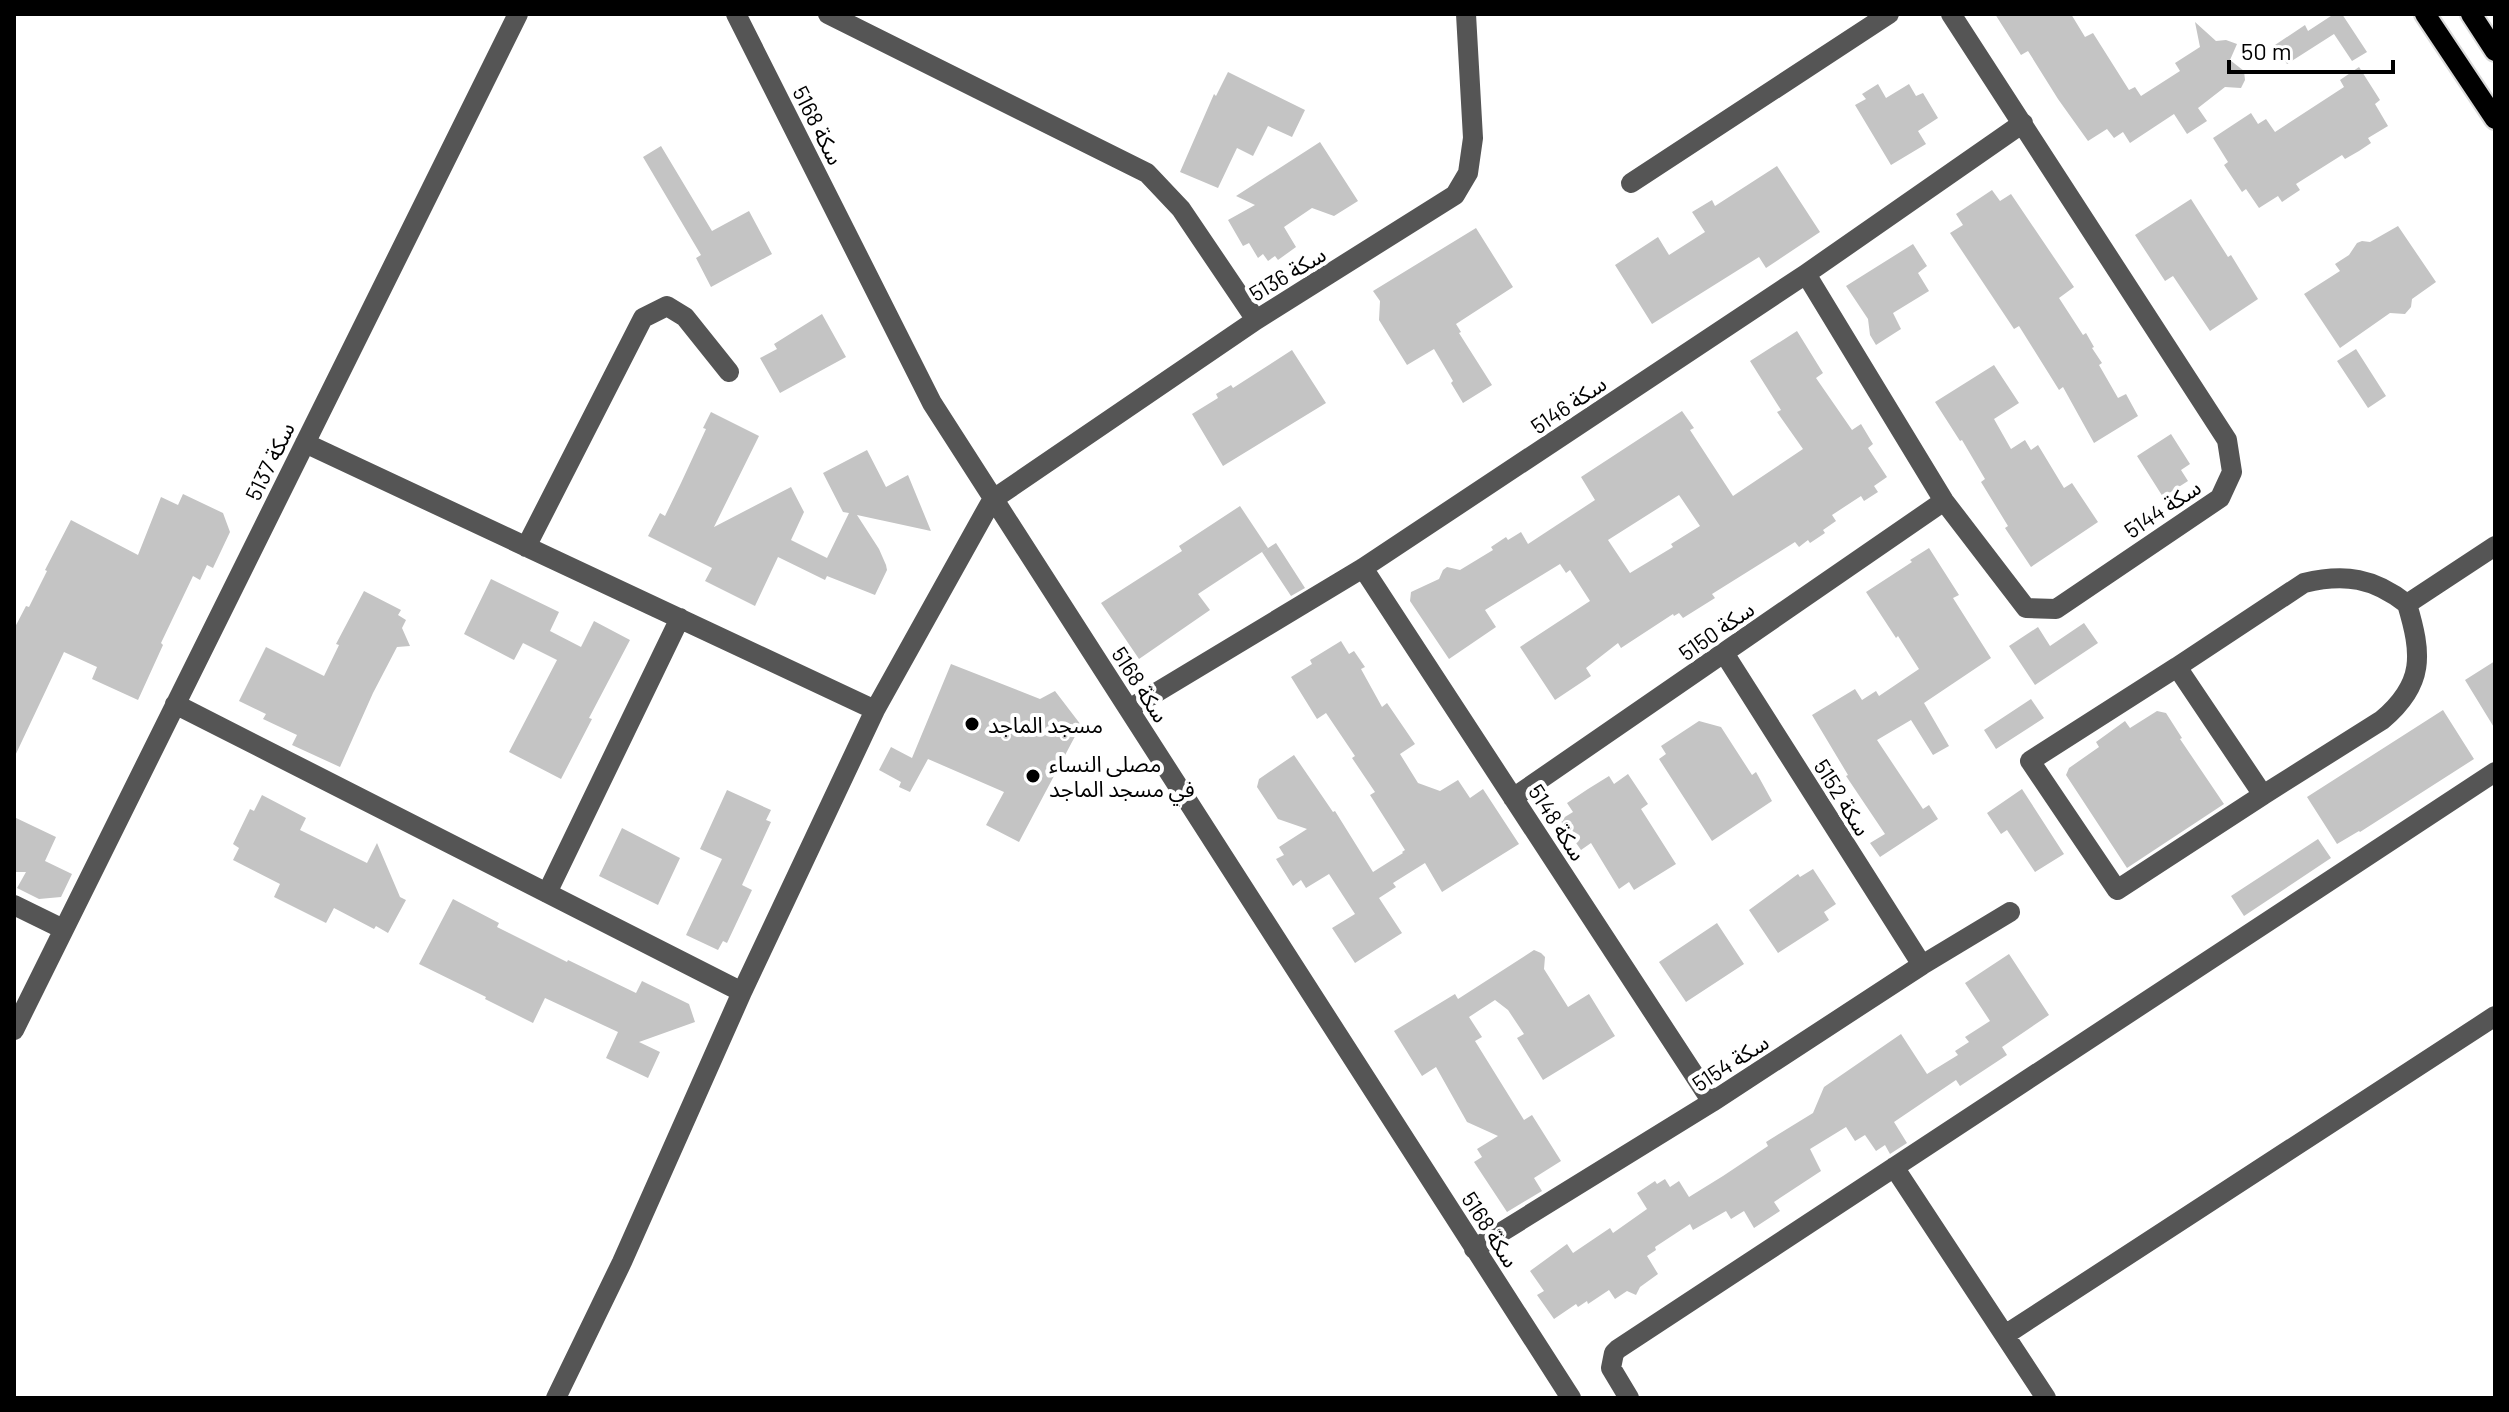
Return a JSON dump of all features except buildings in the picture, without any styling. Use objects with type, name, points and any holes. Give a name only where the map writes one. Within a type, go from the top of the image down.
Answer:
[{"type":"main road","points":[[2425,14],[2495,119]]},
{"type":"main road","points":[[2471,14],[2495,51]]},
{"type":"street","name":"سكة 5137","points":[[14,1030],[518,14]]},
{"type":"street","name":"سكة 5168","points":[[736,14],[932,403],[1571,1398]]},
{"type":"street","points":[[828,14],[1147,173],[1181,209],[1256,320]]},
{"type":"street","points":[[1631,183],[1889,14]]},
{"type":"street","name":"سكة 5144","points":[[1806,274],[1944,501],[2026,608],[2056,609],[2220,498],[2232,472],[2227,440],[1951,14]]},
{"type":"street","name":"سكة 5136","points":[[992,500],[1256,320],[1455,195],[1468,173],[1473,138],[1464,15]]},
{"type":"street","name":"سكة 5146","points":[[1129,709],[1363,568],[1806,274],[2023,123]]},
{"type":"street","points":[[526,547],[643,318],[667,306],[685,317],[729,372]]},
{"type":"street","points":[[305,443],[875,710]]},
{"type":"street","points":[[556,1398],[622,1262],[742,992],[875,710],[992,500]]},
{"type":"street","name":"سكة 5150","points":[[1513,798],[1944,501]]},
{"type":"street","points":[[2407,604],[2495,546]]},
{"type":"street","name":"سكة 5148","points":[[1363,568],[1712,1102]]},
{"type":"street","points":[[2325,578],[2355,578],[2385,588],[2407,604],[2417,637],[2417,671],[2399,706],[2382,720],[2117,890],[2030,761],[2304,583],[2325,578]]},
{"type":"street","points":[[547,893],[680,618]]},
{"type":"street","name":"سكة 5152","points":[[1724,653],[1922,965]]},
{"type":"street","points":[[2177,667],[2263,795]]},
{"type":"street","points":[[175,704],[742,992]]},
{"type":"street","points":[[1629,1398],[1611,1368],[1618,1349],[2495,772]]},
{"type":"street","points":[[14,905],[63,929]]},
{"type":"street","name":"سكة 5154","points":[[1474,1249],[2010,912]]},
{"type":"street","points":[[2005,1335],[2495,1016]]},
{"type":"street","points":[[1894,1167],[2046,1398]]},
{"type":"place","name":"مسجد الماجد","points":[[972,724]]},
{"type":"place","name":"مصلى النساء في مسجد الماجد","points":[[1033,776]]}]
